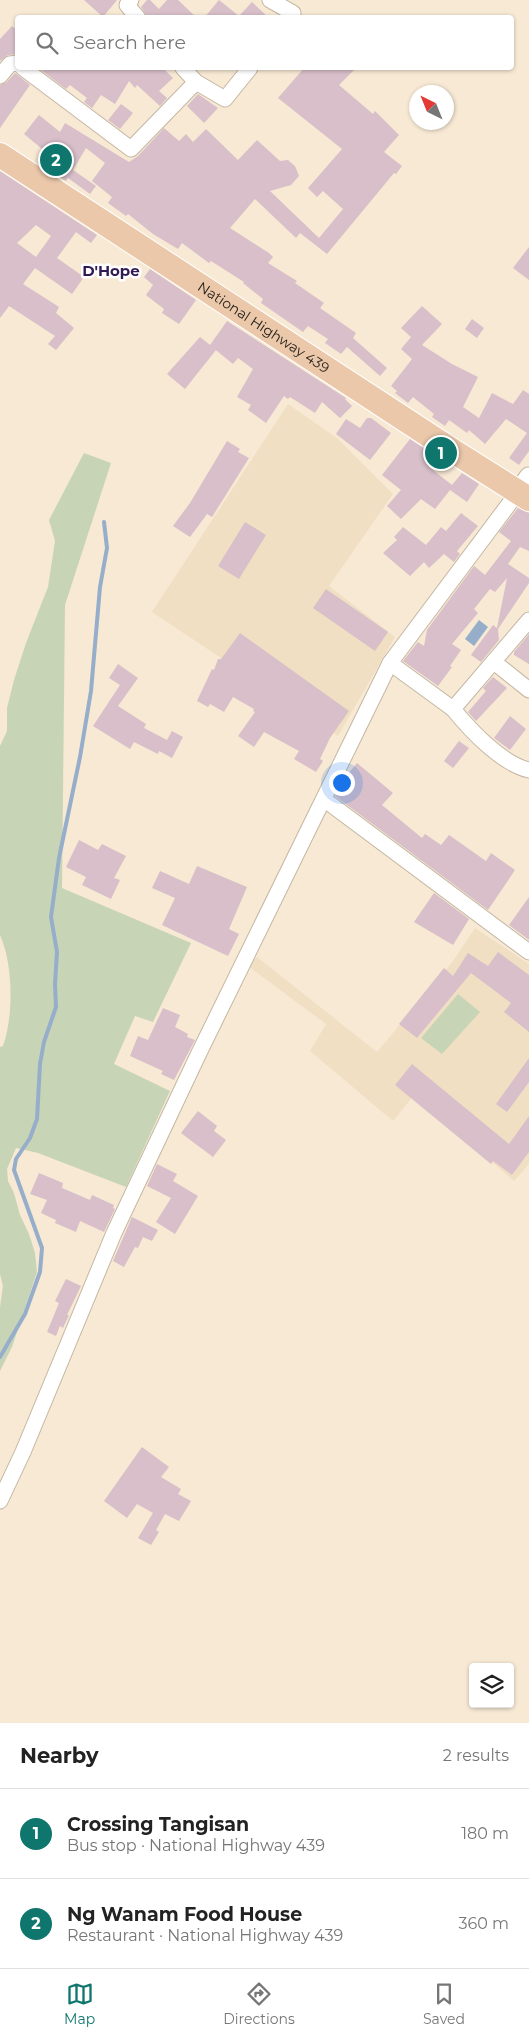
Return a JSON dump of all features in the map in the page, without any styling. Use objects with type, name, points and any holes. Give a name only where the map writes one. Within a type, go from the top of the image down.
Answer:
[{"type":"main road","name":"National Highway 439","points":[[0,155],[525,490]]},
{"type":"street","points":[[131,0],[127,5],[135,15]]},
{"type":"street","points":[[270,0],[293,13],[292,15]]},
{"type":"street","points":[[0,76],[10,64],[15,64]]},
{"type":"street","points":[[26,70],[131,149],[196,82]]},
{"type":"street","points":[[185,70],[196,82],[225,99],[248,70]]},
{"type":"street","points":[[0,1501],[23,1452],[114,1232],[390,663],[525,490]]},
{"type":"street","points":[[452,709],[529,620]]},
{"type":"street","points":[[494,662],[529,690]]},
{"type":"street","points":[[390,663],[452,709],[466,725],[498,753],[522,768],[529,770]]},
{"type":"street","points":[[325,800],[529,952]]},
{"type":"shaded area","points":[[288,404],[337,438],[393,494],[329,586],[395,637],[338,736],[152,612]]},
{"type":"shaded area","points":[[475,928],[529,964],[529,1164],[514,1181],[414,1095],[393,1121],[310,1051],[326,1024],[248,966],[257,957],[377,1052],[453,961]]},
{"type":"green space","points":[[84,453],[111,463],[65,605],[62,888],[191,943],[153,1022],[135,1016],[114,1064],[170,1091],[126,1187],[38,1153],[16,1148],[7,1169],[8,1181],[29,1234],[35,1253],[37,1272],[12,1347],[0,1371],[0,1307],[3,1286],[0,1274],[0,1047],[3,1046],[7,1034],[9,1020],[10,975],[8,960],[0,935],[0,746],[7,731],[7,708],[14,680],[48,587],[55,541],[49,520]]},
{"type":"green space","points":[[458,994],[480,1012],[442,1054],[421,1038]]},
{"type":"water","points":[[479,620],[488,627],[474,646],[465,639]]},
{"type":"building","points":[[84,0],[117,0],[105,15],[101,15]]},
{"type":"building","points":[[147,0],[150,0],[159,9],[167,0],[178,0],[194,15],[146,15],[141,7]]},
{"type":"building","points":[[219,0],[238,15],[206,15]]},
{"type":"building","points":[[252,2],[266,15],[240,15]]},
{"type":"building","points":[[12,26],[15,28],[15,54],[8,55],[0,61],[0,39]]},
{"type":"building","points":[[41,70],[165,70],[173,78],[159,91],[167,98],[160,106],[137,85],[135,88],[129,81],[115,104],[101,95],[92,108],[84,102],[87,98],[70,85],[66,89]]},
{"type":"building","points":[[302,70],[354,70],[339,85],[373,114],[375,111],[399,135],[384,152],[402,166],[396,174],[394,173],[327,254],[300,233],[296,238],[255,199],[230,228],[269,253],[273,257],[268,263],[297,281],[295,283],[324,303],[320,308],[356,333],[353,338],[387,368],[380,376],[347,347],[341,354],[325,343],[328,339],[308,326],[303,332],[261,303],[263,299],[244,282],[211,261],[209,263],[182,243],[178,249],[153,234],[128,214],[126,216],[108,203],[112,197],[92,181],[105,163],[86,148],[73,170],[96,186],[90,194],[68,178],[66,181],[40,164],[47,153],[24,134],[39,115],[60,132],[65,123],[129,162],[138,156],[164,128],[179,141],[186,134],[193,142],[206,129],[238,160],[257,140],[280,161],[288,160],[295,166],[299,176],[291,185],[270,191],[319,238],[343,209],[323,191],[317,197],[308,188],[342,149],[278,98]]},
{"type":"building","points":[[15,73],[30,85],[0,128],[0,85],[7,82]]},
{"type":"building","points":[[198,94],[218,108],[204,123],[187,106]]},
{"type":"building","points":[[121,104],[133,113],[120,129],[108,120]]},
{"type":"building","points":[[0,171],[97,235],[91,243],[76,232],[57,258],[84,277],[72,294],[35,268],[23,284],[59,307],[56,313],[74,328],[56,350],[48,344],[55,336],[9,306],[0,318]],"holes":[[[36,225],[51,236],[36,257],[17,243]]]},
{"type":"building","points":[[529,247],[529,280],[513,268]]},
{"type":"building","points":[[150,269],[196,300],[179,324],[162,313],[164,309],[146,295],[153,285],[144,277]]},
{"type":"building","points":[[422,306],[442,324],[422,345],[452,364],[478,377],[463,407],[479,418],[492,393],[513,404],[523,390],[529,394],[529,451],[519,465],[509,458],[527,433],[506,419],[485,444],[469,430],[467,433],[449,420],[445,426],[432,417],[434,414],[413,397],[408,403],[395,393],[397,391],[391,386],[412,359],[401,349],[411,337],[401,328]]},
{"type":"building","points":[[472,319],[484,328],[477,338],[465,329]]},
{"type":"building","points":[[227,321],[346,398],[352,406],[340,418],[322,402],[315,413],[290,397],[288,399],[284,396],[266,423],[248,410],[251,405],[237,397],[253,369],[238,358],[233,364],[216,350],[185,389],[167,374],[200,337],[210,345]]},
{"type":"building","points":[[367,418],[371,418],[391,433],[370,460],[336,434],[346,419],[360,428]]},
{"type":"building","points":[[410,439],[437,457],[429,467],[452,485],[462,473],[479,484],[467,502],[450,490],[435,509],[421,499],[401,519],[387,506],[401,490],[382,475]]},
{"type":"building","points":[[227,441],[240,449],[238,452],[249,458],[212,517],[207,514],[190,537],[173,526],[190,503]]},
{"type":"building","points":[[518,508],[529,513],[529,551],[520,547],[508,564],[529,578],[529,583],[498,629],[499,640],[481,662],[471,655],[493,625],[497,628],[507,578],[495,592],[490,589],[474,609],[478,613],[452,644],[461,650],[450,666],[452,667],[438,686],[403,661],[418,642],[424,646],[427,630],[474,566],[485,575],[511,541],[499,532]]},
{"type":"building","points":[[461,513],[478,526],[457,551],[460,554],[454,562],[444,554],[429,568],[424,562],[410,576],[383,553],[397,540],[394,537],[403,527],[426,545],[441,527],[446,531]]},
{"type":"building","points":[[245,522],[266,535],[239,579],[218,566]]},
{"type":"building","points":[[326,589],[388,632],[375,651],[313,608]]},
{"type":"building","points":[[240,633],[349,711],[330,738],[320,759],[323,761],[316,772],[294,759],[299,751],[264,732],[254,747],[238,736],[255,712],[253,711],[254,709],[233,697],[224,712],[210,704],[208,707],[197,701],[218,659],[221,659]]},
{"type":"building","points":[[529,634],[529,664],[514,655],[514,652]]},
{"type":"building","points":[[118,664],[138,678],[118,706],[146,724],[144,728],[167,740],[172,731],[183,737],[172,758],[159,751],[158,754],[134,742],[130,749],[93,726],[120,685],[109,678]]},
{"type":"building","points":[[493,677],[507,688],[476,721],[468,712],[486,691],[483,688]]},
{"type":"building","points":[[510,716],[526,729],[510,750],[494,738]]},
{"type":"building","points":[[459,741],[469,748],[453,768],[444,761]]},
{"type":"building","points":[[357,763],[393,793],[382,805],[422,838],[425,834],[441,845],[449,835],[486,861],[491,853],[515,870],[488,910],[335,796],[343,780]]},
{"type":"building","points":[[79,840],[98,850],[102,844],[126,856],[114,878],[120,880],[111,899],[82,885],[86,877],[66,867]]},
{"type":"building","points":[[197,866],[247,887],[229,929],[239,934],[228,956],[162,925],[175,898],[152,888],[160,871],[189,884]]},
{"type":"building","points":[[434,893],[469,919],[453,945],[414,922]]},
{"type":"building","points":[[529,897],[529,940],[509,925]]},
{"type":"building","points":[[498,952],[529,975],[529,1032],[504,1012],[511,1003],[471,973],[417,1038],[399,1024],[444,968],[453,976],[468,953],[488,966]]},
{"type":"building","points":[[163,1008],[180,1015],[175,1027],[188,1034],[187,1037],[195,1040],[174,1080],[161,1074],[163,1071],[130,1056],[138,1036],[148,1040]]},
{"type":"building","points":[[529,1058],[529,1082],[507,1112],[496,1104]]},
{"type":"building","points":[[412,1064],[509,1144],[529,1116],[529,1152],[512,1175],[493,1161],[491,1164],[395,1085]]},
{"type":"building","points":[[198,1111],[217,1126],[214,1131],[226,1140],[213,1157],[181,1133]]},
{"type":"building","points":[[157,1164],[177,1174],[173,1181],[198,1196],[175,1234],[156,1222],[171,1198],[147,1186]]},
{"type":"building","points":[[39,1173],[63,1183],[62,1188],[90,1200],[92,1195],[114,1205],[113,1208],[115,1209],[104,1232],[80,1221],[76,1232],[55,1223],[56,1220],[41,1213],[47,1200],[30,1194]]},
{"type":"building","points":[[132,1217],[158,1230],[152,1241],[143,1237],[138,1248],[135,1247],[124,1267],[113,1261]]},
{"type":"building","points":[[66,1279],[81,1286],[63,1328],[60,1326],[56,1336],[47,1332],[59,1303],[55,1301]]},
{"type":"building","points":[[142,1447],[169,1467],[161,1477],[181,1489],[178,1494],[191,1501],[179,1521],[165,1514],[156,1530],[159,1532],[151,1545],[138,1538],[153,1513],[137,1504],[127,1518],[104,1501]]},
{"type":"waterway","points":[[0,1357],[25,1314],[40,1272],[42,1248],[14,1170],[16,1159],[30,1138],[37,1119],[40,1064],[44,1042],[56,1007],[57,952],[51,917],[59,858],[80,757],[91,691],[100,587],[107,548],[104,522]]},
{"type":"place","name":"Ng Wanam Food House","points":[[56,160]]},
{"type":"place","name":"Crossing Tangisan","points":[[441,453]]},
{"type":"district","name":"D'Hope","points":[[111,271]]}]
